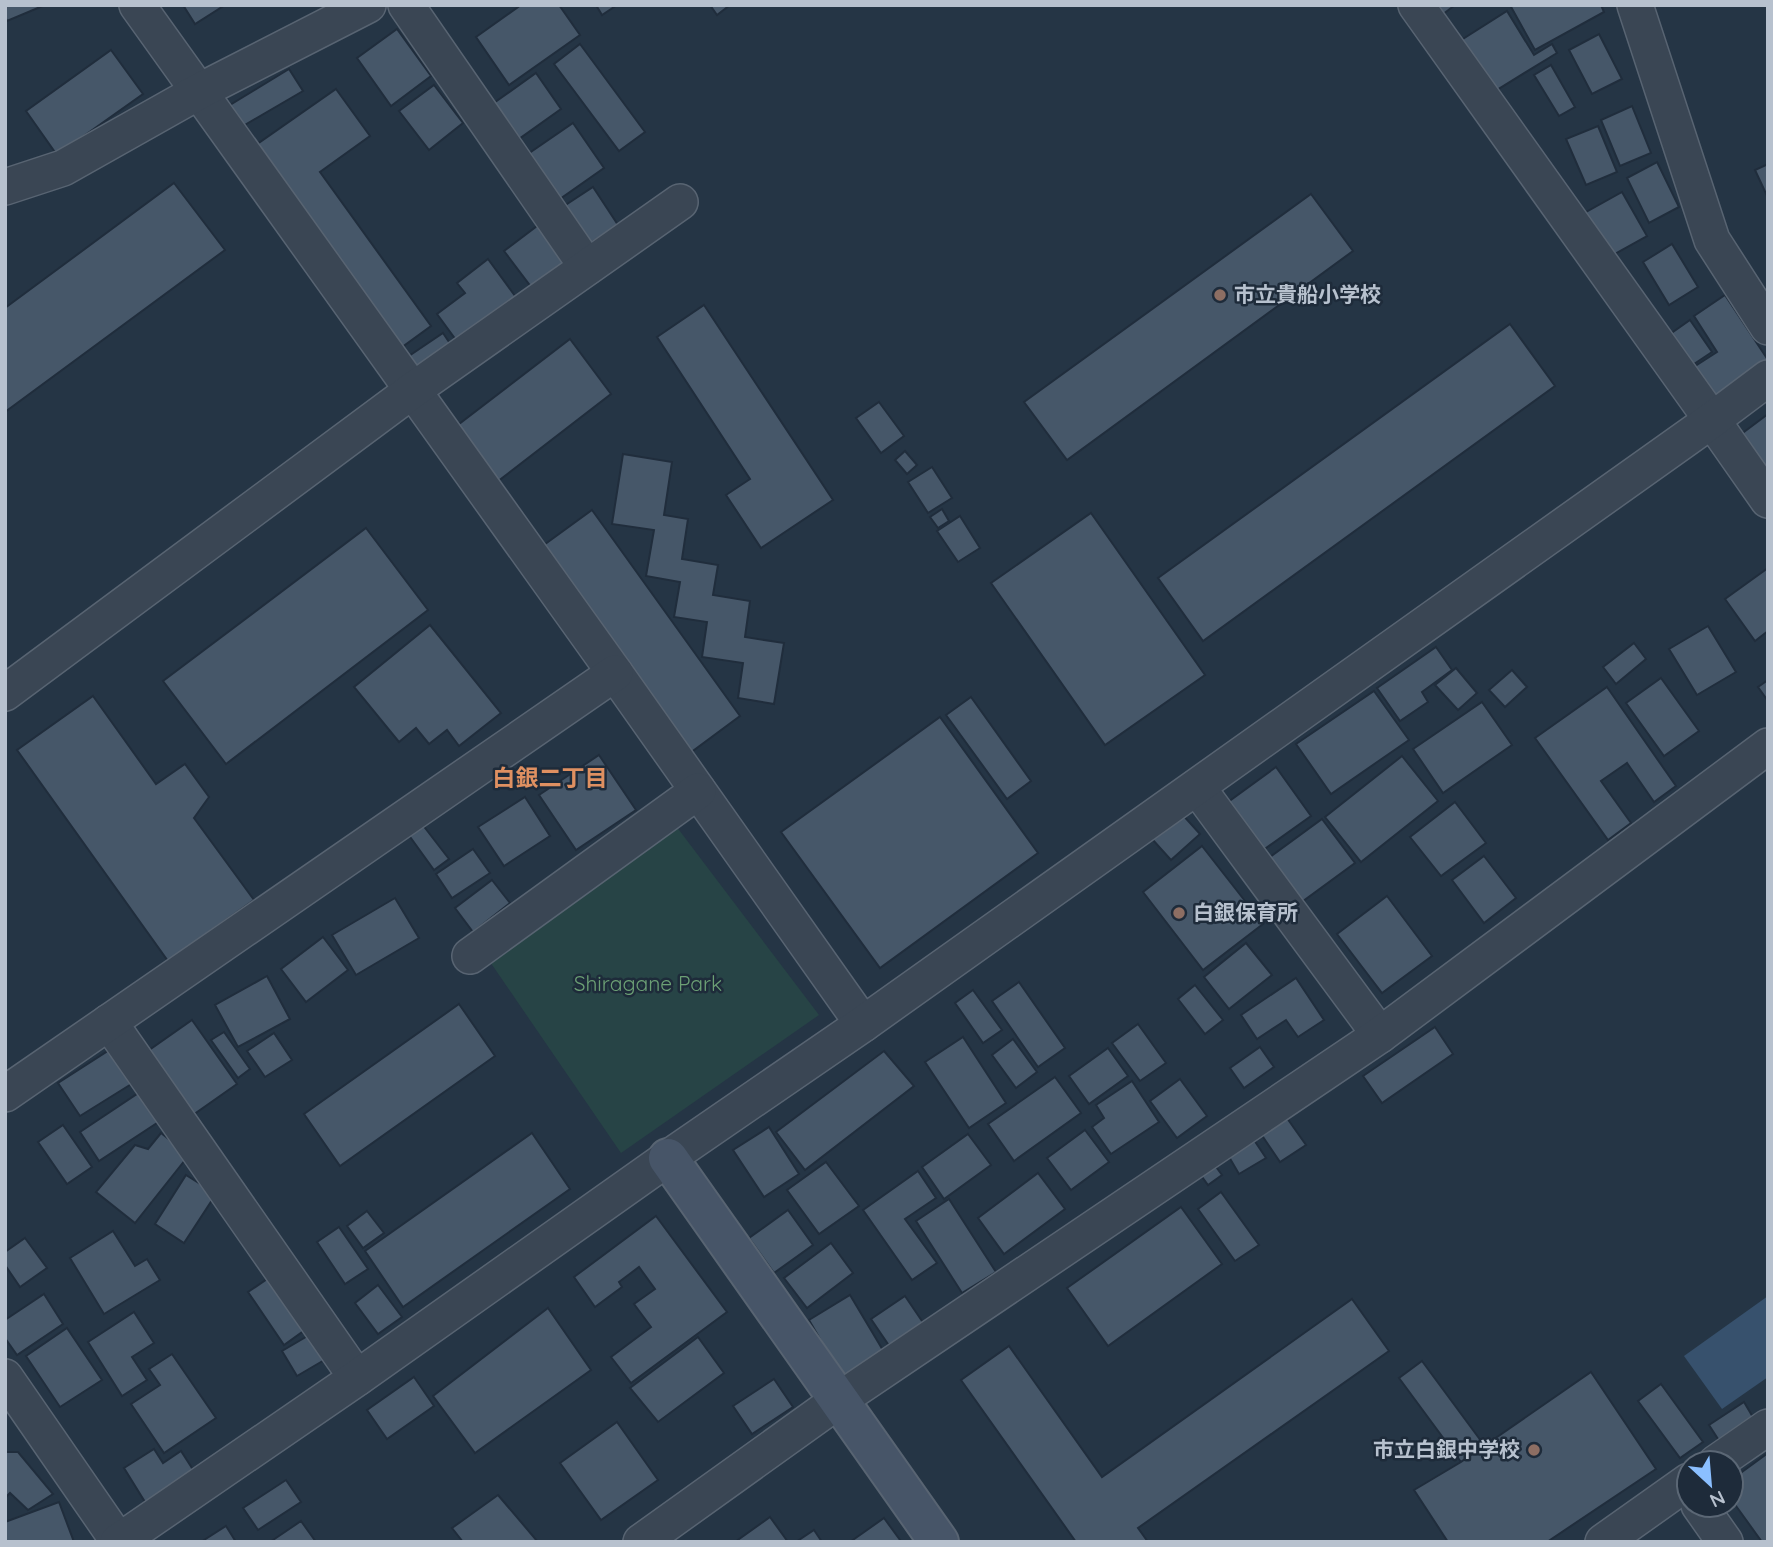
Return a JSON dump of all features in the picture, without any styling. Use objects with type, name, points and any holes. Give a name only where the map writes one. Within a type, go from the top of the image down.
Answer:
[{"type":"street","points":[[137,5],[863,1024]]},
{"type":"street","points":[[5,187],[63,168],[198,92],[368,5]]},
{"type":"street","points":[[406,5],[587,267]]},
{"type":"street","points":[[1416,5],[1768,500]]},
{"type":"street","points":[[1635,5],[1712,240],[1768,327]]},
{"type":"street","points":[[5,693],[413,390],[680,202]]},
{"type":"street","points":[[5,1377],[119,1542],[863,1024],[1768,378]]},
{"type":"street","points":[[5,1094],[615,673]]},
{"type":"street","points":[[641,1542],[839,1400],[1380,1035],[1768,746]]},
{"type":"street","points":[[1198,787],[1380,1035]]},
{"type":"street","points":[[470,956],[698,791]]},
{"type":"street","points":[[109,1022],[357,1378]]},
{"type":"street","points":[[668,1158],[939,1542]]},
{"type":"street","points":[[1736,1449],[1768,1427]]},
{"type":"street","points":[[1603,1542],[1675,1499]]},
{"type":"street","points":[[1710,1519],[1725,1542]]},
{"type":"green space","name":"Shiragane Park","points":[[673,822],[819,1015],[621,1153],[484,953]]},
{"type":"water","points":[[1768,1296],[1768,1377],[1722,1409],[1684,1356]]},
{"type":"building","points":[[5,5],[45,5],[7,21]]},
{"type":"building","points":[[183,5],[225,5],[195,24]]},
{"type":"building","points":[[521,5],[559,5],[580,35],[509,85],[476,37]]},
{"type":"building","points":[[596,5],[617,5],[602,15]]},
{"type":"building","points":[[710,5],[730,5],[717,15]]},
{"type":"building","points":[[1423,5],[1455,5],[1434,21]]},
{"type":"building","points":[[1510,5],[1601,5],[1604,12],[1535,50]]},
{"type":"building","points":[[1507,11],[1534,55],[1552,44],[1557,53],[1487,96],[1455,44]]},
{"type":"building","points":[[397,29],[431,76],[391,106],[357,58]]},
{"type":"building","points":[[1599,34],[1622,79],[1592,94],[1569,50]]},
{"type":"building","points":[[580,44],[645,132],[619,151],[554,64]]},
{"type":"building","points":[[111,50],[143,94],[57,155],[26,111]]},
{"type":"building","points":[[1551,65],[1575,107],[1559,116],[1534,75]]},
{"type":"building","points":[[289,69],[303,91],[243,126],[230,105]]},
{"type":"building","points":[[536,73],[561,109],[516,141],[491,105]]},
{"type":"building","points":[[434,85],[463,123],[429,150],[399,111]]},
{"type":"building","points":[[336,89],[370,136],[320,172],[431,326],[398,350],[253,147]]},
{"type":"building","points":[[1632,106],[1651,153],[1620,166],[1601,120]]},
{"type":"building","points":[[573,123],[604,168],[557,201],[525,156]]},
{"type":"building","points":[[1598,126],[1617,172],[1586,185],[1566,139]]},
{"type":"building","points":[[1657,162],[1679,207],[1649,223],[1627,178]]},
{"type":"building","points":[[1768,164],[1768,198],[1755,170]]},
{"type":"building","points":[[174,183],[225,250],[5,412],[5,308]]},
{"type":"building","points":[[593,187],[618,225],[583,248],[558,210]]},
{"type":"building","points":[[1622,192],[1647,236],[1604,260],[1579,216]]},
{"type":"building","points":[[1311,194],[1353,251],[1067,460],[1024,402]]},
{"type":"building","points":[[545,220],[576,262],[535,292],[504,251]]},
{"type":"building","points":[[1672,244],[1698,287],[1669,305],[1643,262]]},
{"type":"building","points":[[488,259],[518,300],[459,344],[437,314],[465,293],[457,283]]},
{"type":"building","points":[[1725,295],[1768,360],[1768,368],[1709,407],[1686,372],[1717,352],[1694,316]]},
{"type":"building","points":[[704,305],[833,500],[761,548],[726,495],[750,479],[657,337]]},
{"type":"building","points":[[1690,320],[1712,352],[1685,370],[1663,339]]},
{"type":"building","points":[[1510,324],[1555,386],[1203,641],[1158,578]]},
{"type":"building","points":[[443,333],[457,354],[416,381],[403,360]]},
{"type":"building","points":[[570,339],[611,394],[493,485],[450,431]]},
{"type":"building","points":[[879,402],[904,436],[881,453],[856,418]]},
{"type":"building","points":[[1768,414],[1768,471],[1740,435]]},
{"type":"building","points":[[905,451],[917,465],[907,474],[895,460]]},
{"type":"building","points":[[623,454],[672,462],[664,515],[688,519],[682,559],[718,565],[713,595],[750,601],[745,637],[784,643],[774,704],[738,698],[743,663],[702,657],[707,622],[674,617],[680,582],[646,576],[654,530],[612,524]]},
{"type":"building","points":[[932,467],[952,498],[928,513],[908,482]]},
{"type":"building","points":[[942,509],[949,521],[938,528],[930,517]]},
{"type":"building","points":[[592,510],[740,716],[686,756],[537,550]]},
{"type":"building","points":[[1091,513],[1205,675],[1105,745],[991,583]]},
{"type":"building","points":[[960,516],[980,548],[958,562],[937,531]]},
{"type":"building","points":[[366,528],[428,610],[226,764],[163,681]]},
{"type":"building","points":[[1768,568],[1768,631],[1755,641],[1725,599]]},
{"type":"building","points":[[430,625],[501,713],[459,746],[447,730],[429,744],[416,728],[399,742],[354,687]]},
{"type":"building","points":[[1708,626],[1736,672],[1697,695],[1669,649]]},
{"type":"building","points":[[1634,643],[1646,659],[1616,684],[1603,667]]},
{"type":"building","points":[[1436,647],[1452,670],[1422,692],[1428,702],[1400,721],[1377,688]]},
{"type":"building","points":[[1456,668],[1477,693],[1458,710],[1435,685]]},
{"type":"building","points":[[1512,670],[1527,687],[1505,707],[1489,690]]},
{"type":"building","points":[[1661,678],[1699,731],[1664,756],[1626,703]]},
{"type":"building","points":[[1768,680],[1768,701],[1758,687]]},
{"type":"building","points":[[1607,687],[1676,786],[1654,802],[1627,763],[1601,781],[1631,823],[1608,840],[1535,738]]},
{"type":"building","points":[[1374,691],[1409,740],[1331,794],[1296,744]]},
{"type":"building","points":[[93,696],[156,784],[185,764],[209,797],[194,818],[254,900],[168,961],[17,750]]},
{"type":"building","points":[[971,697],[1031,781],[1007,799],[946,715]]},
{"type":"building","points":[[1482,702],[1512,745],[1443,793],[1413,749]]},
{"type":"building","points":[[940,717],[1038,853],[880,968],[781,832]]},
{"type":"building","points":[[599,755],[636,810],[576,850],[539,795]]},
{"type":"building","points":[[1402,756],[1438,801],[1361,862],[1325,817]]},
{"type":"building","points":[[1276,767],[1311,816],[1259,853],[1224,805]]},
{"type":"building","points":[[525,797],[550,836],[504,866],[478,827]]},
{"type":"building","points":[[1455,802],[1486,843],[1441,876],[1410,837]]},
{"type":"building","points":[[1181,813],[1200,834],[1171,860],[1152,839]]},
{"type":"building","points":[[1322,819],[1355,863],[1299,904],[1266,860]]},
{"type":"building","points":[[422,824],[449,859],[434,870],[408,834]]},
{"type":"building","points":[[1202,846],[1263,924],[1203,970],[1143,892]]},
{"type":"building","points":[[473,849],[490,873],[452,898],[436,874]]},
{"type":"building","points":[[1484,856],[1516,898],[1484,923],[1452,880]]},
{"type":"building","points":[[492,880],[510,903],[473,932],[455,908]]},
{"type":"building","points":[[1387,896],[1432,956],[1382,993],[1337,934]]},
{"type":"building","points":[[395,898],[419,938],[356,975],[332,935]]},
{"type":"building","points":[[323,937],[348,970],[306,1002],[281,969]]},
{"type":"building","points":[[1246,943],[1272,975],[1229,1009],[1204,977]]},
{"type":"building","points":[[267,976],[290,1019],[238,1047],[215,1005]]},
{"type":"building","points":[[1296,978],[1324,1020],[1298,1037],[1286,1020],[1257,1039],[1241,1015]]},
{"type":"building","points":[[1019,982],[1065,1048],[1038,1067],[992,1001]]},
{"type":"building","points":[[1195,985],[1223,1020],[1205,1034],[1178,999]]},
{"type":"building","points":[[973,990],[1002,1030],[983,1043],[955,1003]]},
{"type":"building","points":[[459,1004],[495,1056],[340,1166],[304,1114]]},
{"type":"building","points":[[192,1020],[237,1084],[190,1117],[145,1053]]},
{"type":"building","points":[[1138,1024],[1166,1063],[1140,1081],[1112,1043]]},
{"type":"building","points":[[1435,1027],[1453,1054],[1382,1103],[1363,1076]]},
{"type":"building","points":[[224,1032],[250,1069],[238,1078],[211,1040]]},
{"type":"building","points":[[274,1033],[292,1060],[265,1077],[247,1051]]},
{"type":"building","points":[[963,1037],[1006,1103],[969,1128],[925,1062]]},
{"type":"building","points":[[1013,1039],[1037,1072],[1016,1088],[992,1055]]},
{"type":"building","points":[[1260,1047],[1274,1067],[1244,1088],[1230,1068]]},
{"type":"building","points":[[1108,1048],[1128,1076],[1089,1104],[1069,1076]]},
{"type":"building","points":[[111,1049],[133,1083],[80,1116],[58,1083]]},
{"type":"building","points":[[884,1051],[914,1086],[805,1170],[776,1132]]},
{"type":"building","points":[[1055,1077],[1081,1113],[1014,1161],[988,1124]]},
{"type":"building","points":[[1180,1079],[1207,1116],[1177,1138],[1150,1101]]},
{"type":"building","points":[[1132,1081],[1159,1122],[1111,1154],[1092,1127],[1104,1118],[1096,1105]]},
{"type":"building","points":[[140,1092],[160,1121],[99,1161],[80,1132]]},
{"type":"building","points":[[1282,1111],[1306,1145],[1280,1162],[1257,1128]]},
{"type":"building","points":[[63,1125],[92,1167],[67,1184],[38,1142]]},
{"type":"building","points":[[769,1127],[799,1174],[764,1197],[733,1150]]},
{"type":"building","points":[[1085,1130],[1109,1162],[1071,1190],[1047,1158]]},
{"type":"building","points":[[161,1133],[189,1155],[135,1223],[96,1192],[135,1145],[148,1149]]},
{"type":"building","points":[[532,1133],[570,1189],[403,1307],[365,1251]]},
{"type":"building","points":[[968,1134],[991,1165],[944,1199],[922,1167]]},
{"type":"building","points":[[1250,1134],[1266,1158],[1239,1174],[1225,1150]]},
{"type":"building","points":[[1211,1160],[1222,1175],[1208,1185],[1197,1170]]},
{"type":"building","points":[[826,1162],[859,1206],[819,1234],[787,1190]]},
{"type":"building","points":[[918,1171],[936,1198],[905,1219],[937,1263],[912,1280],[863,1210]]},
{"type":"building","points":[[1038,1173],[1065,1209],[1004,1254],[978,1218]]},
{"type":"building","points":[[186,1175],[216,1194],[184,1243],[155,1224]]},
{"type":"building","points":[[1221,1192],[1259,1245],[1235,1261],[1198,1209]]},
{"type":"building","points":[[949,1199],[996,1272],[962,1293],[916,1221]]},
{"type":"building","points":[[1181,1207],[1222,1264],[1108,1346],[1067,1288]]},
{"type":"building","points":[[788,1210],[813,1245],[774,1273],[749,1238]]},
{"type":"building","points":[[367,1211],[384,1233],[363,1248],[347,1226]]},
{"type":"building","points":[[656,1216],[727,1312],[631,1383],[611,1357],[651,1327],[634,1304],[655,1289],[639,1267],[619,1282],[622,1287],[595,1307],[574,1277]]},
{"type":"building","points":[[339,1227],[368,1269],[345,1284],[317,1242]]},
{"type":"building","points":[[113,1231],[135,1266],[147,1259],[160,1280],[104,1314],[70,1258]]},
{"type":"building","points":[[25,1238],[47,1268],[20,1287],[5,1265],[5,1252]]},
{"type":"building","points":[[831,1243],[853,1273],[807,1308],[784,1278]]},
{"type":"building","points":[[273,1275],[309,1327],[284,1345],[248,1292]]},
{"type":"building","points":[[378,1285],[402,1317],[378,1334],[355,1303]]},
{"type":"building","points":[[44,1294],[63,1324],[17,1355],[5,1338],[5,1320]]},
{"type":"building","points":[[850,1295],[884,1352],[842,1377],[809,1320]]},
{"type":"building","points":[[905,1296],[924,1324],[890,1347],[871,1319]]},
{"type":"building","points":[[1352,1299],[1389,1351],[1138,1528],[1148,1542],[1076,1542],[961,1380],[1009,1346],[1102,1477]]},
{"type":"building","points":[[548,1308],[591,1370],[475,1453],[433,1396]]},
{"type":"building","points":[[134,1312],[154,1343],[132,1357],[147,1380],[122,1396],[88,1342]]},
{"type":"building","points":[[67,1328],[102,1380],[60,1407],[26,1356]]},
{"type":"building","points":[[311,1334],[326,1359],[297,1376],[282,1351]]},
{"type":"building","points":[[698,1337],[724,1373],[658,1422],[630,1388]]},
{"type":"building","points":[[172,1354],[216,1418],[164,1453],[131,1404],[160,1385],[149,1369]]},
{"type":"building","points":[[1422,1361],[1484,1445],[1461,1462],[1399,1378]]},
{"type":"building","points":[[1591,1372],[1656,1469],[1547,1542],[1448,1542],[1414,1490],[1461,1462]]},
{"type":"building","points":[[414,1377],[434,1406],[387,1439],[367,1410]]},
{"type":"building","points":[[774,1379],[793,1407],[752,1434],[733,1406]]},
{"type":"building","points":[[1661,1384],[1703,1442],[1693,1449],[1675,1449],[1675,1451],[1638,1401]]},
{"type":"building","points":[[1744,1402],[1754,1419],[1720,1442],[1709,1425]]},
{"type":"building","points":[[617,1422],[658,1480],[601,1520],[560,1463]]},
{"type":"building","points":[[154,1449],[163,1463],[181,1451],[199,1479],[150,1510],[124,1468]]},
{"type":"building","points":[[5,1452],[18,1452],[53,1494],[28,1510],[10,1493],[5,1498]]},
{"type":"building","points":[[1768,1453],[1768,1542],[1762,1542],[1745,1518],[1745,1470]]},
{"type":"building","points":[[286,1480],[301,1502],[258,1530],[243,1508]]},
{"type":"building","points":[[498,1495],[538,1542],[463,1542],[452,1528]]},
{"type":"building","points":[[59,1502],[74,1542],[5,1542],[5,1522]]},
{"type":"building","points":[[770,1517],[788,1542],[735,1542]]},
{"type":"building","points":[[884,1518],[900,1540],[850,1542]]},
{"type":"building","points":[[301,1521],[316,1542],[274,1542],[273,1540]]},
{"type":"building","points":[[226,1526],[236,1542],[201,1542]]},
{"type":"building","points":[[814,1530],[822,1542],[796,1542]]},
{"type":"place","name":"市立貴船小学校","points":[[1220,295]]},
{"type":"place","name":"白銀保育所","points":[[1179,913]]},
{"type":"place","name":"市立白銀中学校","points":[[1534,1450]]},
{"type":"district","name":"白銀二丁目","points":[[550,778]]}]
